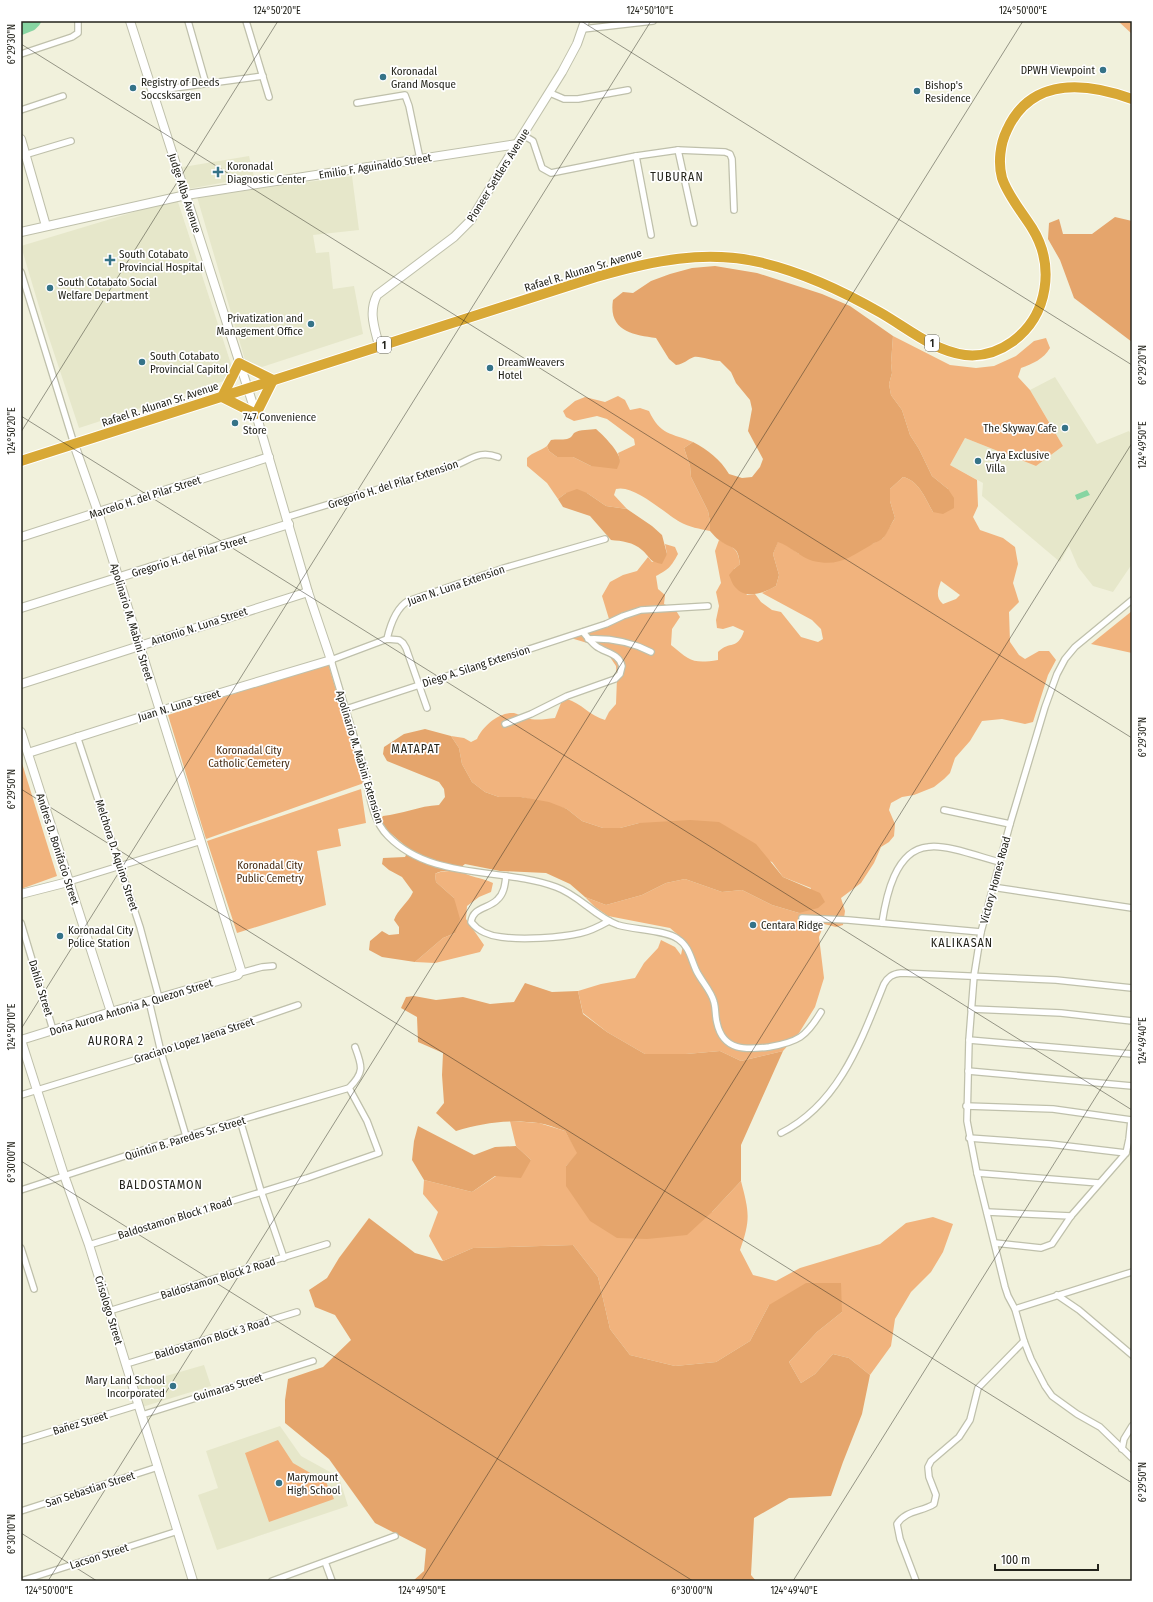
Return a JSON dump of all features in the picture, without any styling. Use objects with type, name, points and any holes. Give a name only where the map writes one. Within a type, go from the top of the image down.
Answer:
[{"type":"highway","name":"Rafael R. Alunan Sr. Avenue","points":[[21,461],[623,269],[645,263],[665,260],[710,256],[735,258],[761,263],[813,279],[880,312],[929,342],[948,350],[964,354],[978,355],[991,353],[1003,348],[1015,340],[1032,322],[1041,304],[1046,281],[1044,256],[1040,242],[1002,179],[1000,154],[1004,135],[1013,117],[1021,107],[1035,97],[1049,90],[1058,88],[1094,88],[1117,93],[1132,99]]},
{"type":"highway","points":[[239,363],[274,380],[256,414],[222,397],[239,363]]},
{"type":"street","points":[[21,54],[72,37],[79,31],[78,21]]},
{"type":"street","name":"Judge Alba Avenue","points":[[130,21],[248,388]]},
{"type":"street","points":[[188,21],[206,84]]},
{"type":"street","points":[[246,21],[269,97]]},
{"type":"street","points":[[584,25],[653,21]]},
{"type":"street","name":"Pioneer Settlers Avenue","points":[[379,346],[372,314],[372,308],[378,296],[464,228],[471,220],[550,93],[572,55],[584,25]]},
{"type":"street","points":[[152,91],[263,76]]},
{"type":"street","points":[[550,93],[564,99],[573,99],[628,90]]},
{"type":"street","points":[[358,103],[405,95],[409,106],[420,159]]},
{"type":"street","points":[[21,110],[63,96]]},
{"type":"street","points":[[523,135],[533,141],[542,168],[551,174],[636,156],[678,150],[725,152],[730,154],[732,159],[734,210]]},
{"type":"street","points":[[21,139],[24,155],[46,226]]},
{"type":"street","points":[[24,155],[71,141]]},
{"type":"street","name":"Emilio F. Aguinaldo Street","points":[[21,232],[186,196],[517,144]]},
{"type":"street","points":[[678,150],[694,223]]},
{"type":"street","points":[[636,156],[651,236]]},
{"type":"street","name":"Apolinario M. Mabini Street","points":[[21,272],[74,444],[98,512],[241,967],[240,973]]},
{"type":"street","name":"Apolinario M. Mabini Extension","points":[[248,388],[308,592],[346,708],[378,823],[386,834],[400,848],[416,857],[438,864],[538,882],[557,887],[571,894],[598,915],[610,921],[634,928],[671,935],[678,939],[685,945],[701,981],[714,1000],[716,1022],[720,1033],[726,1042],[733,1046],[751,1048],[786,1044],[798,1039],[806,1032],[821,1012]]},
{"type":"street","name":"Gregorio H. del Pilar Extension","points":[[288,521],[454,466],[478,454],[484,453],[498,457]]},
{"type":"street","name":"Marcelo H. del Pilar Street","points":[[21,537],[268,457]]},
{"type":"street","name":"Gregorio H. del Pilar Street","points":[[21,608],[118,578],[288,521]]},
{"type":"street","name":"Juan N. Luna Extension","points":[[387,639],[394,617],[408,600],[504,568],[606,539]]},
{"type":"street","name":"Antonio N. Luna Street","points":[[21,684],[308,592]]},
{"type":"street","name":"Victory Homes Road","points":[[1132,600],[1083,640],[1070,654],[1062,665],[1045,707],[999,862],[982,932],[974,976],[966,1106],[969,1138],[1008,1296],[1015,1309],[1024,1341],[1038,1374],[1052,1396],[1081,1417],[1100,1427],[1132,1458]]},
{"type":"street","name":"Diego A. Silang Extension","points":[[346,708],[583,632],[641,610],[708,606]]},
{"type":"street","points":[[504,724],[531,714],[567,696],[606,683],[618,677],[622,666],[619,659],[613,654],[596,647],[583,632]]},
{"type":"street","points":[[331,660],[393,638],[403,643],[406,648],[427,708]]},
{"type":"street","points":[[588,639],[610,639],[625,642],[651,652]]},
{"type":"street","name":"Juan N. Luna Street","points":[[28,753],[77,736],[331,660]]},
{"type":"street","name":"Andres D. Bonifacio Street","points":[[21,732],[111,1012]]},
{"type":"street","name":"Melchora D. Aquino Street","points":[[77,736],[140,927],[159,998]]},
{"type":"street","points":[[944,810],[1010,824]]},
{"type":"street","points":[[21,894],[121,867],[201,841]]},
{"type":"street","points":[[882,923],[886,899],[892,880],[905,860],[920,848],[927,846],[946,848],[999,862]]},
{"type":"street","points":[[506,876],[505,887],[497,900],[476,911],[472,916],[471,922],[475,927],[487,934],[500,937],[524,938],[557,936],[580,933],[595,929],[610,921]]},
{"type":"street","points":[[992,887],[1132,908]]},
{"type":"street","points":[[802,918],[882,923],[982,932]]},
{"type":"street","name":"Dahlia Street","points":[[21,923],[53,1030]]},
{"type":"street","points":[[240,973],[262,967],[273,966]]},
{"type":"street","points":[[782,1133],[810,1114],[841,1077],[856,1052],[887,978],[894,974],[901,972],[1056,980],[1132,988]]},
{"type":"street","name":"Doña Aurora Antonia A. Quezon Street","points":[[21,1040],[235,976],[240,973]]},
{"type":"street","points":[[149,1001],[161,1052],[186,1136]]},
{"type":"street","name":"Graciano Lopez Jaena Street","points":[[21,1095],[161,1052],[298,1005]]},
{"type":"street","points":[[971,1009],[1061,1013],[1132,1021]]},
{"type":"street","name":"Crisologo Street","points":[[21,1040],[64,1175],[89,1245],[193,1581]]},
{"type":"street","points":[[969,1040],[1132,1054]]},
{"type":"street","points":[[349,1088],[356,1081],[361,1069],[361,1064],[355,1047]]},
{"type":"street","points":[[968,1071],[1132,1086]]},
{"type":"street","name":"Quintin B. Paredes Sr. Street","points":[[21,1190],[186,1136],[349,1088]]},
{"type":"street","name":"Baldostamon Block 1 Road","points":[[89,1245],[379,1154],[367,1121],[349,1088]]},
{"type":"street","points":[[966,1106],[1053,1109],[1131,1120],[1126,1153],[1071,1216],[1052,1244],[1045,1248],[995,1243]]},
{"type":"street","points":[[240,1120],[261,1191],[284,1258]]},
{"type":"street","points":[[969,1138],[1064,1145],[1126,1153]]},
{"type":"street","points":[[977,1173],[1099,1183]]},
{"type":"street","points":[[987,1212],[1071,1216]]},
{"type":"street","name":"Baldostamon Block 2 Road","points":[[109,1311],[327,1244]]},
{"type":"street","points":[[21,1248],[34,1289]]},
{"type":"street","points":[[1015,1309],[1132,1272]]},
{"type":"street","points":[[1057,1296],[1078,1310],[1132,1355]]},
{"type":"street","name":"Baldostamon Block 3 Road","points":[[126,1364],[297,1312]]},
{"type":"street","points":[[916,1581],[900,1539],[897,1524],[901,1519],[912,1512],[934,1504],[936,1495],[928,1477],[928,1467],[931,1461],[959,1437],[970,1420],[978,1388],[1024,1341]]},
{"type":"street","name":"Guimaras Street","points":[[142,1415],[314,1360]]},
{"type":"street","name":"Bañez Street","points":[[21,1442],[138,1405]]},
{"type":"street","points":[[1122,1449],[1124,1439],[1132,1426]]},
{"type":"street","name":"San Sebastian Street","points":[[21,1510],[158,1467]]},
{"type":"street","name":"Lacson Street","points":[[21,1581],[178,1531]]},
{"type":"street","points":[[272,1581],[282,1579],[395,1536]]},
{"type":"street","points":[[326,1562],[332,1581]]},
{"type":"shaded area","name":"Koronadal Diagnostic Center","points":[[249,156],[254,177],[188,189],[183,167]]},
{"type":"shaded area","points":[[352,176],[359,230],[313,235],[316,253],[329,252],[333,289],[354,286],[363,334],[262,367],[245,360],[197,197]]},
{"type":"shaded area","points":[[177,199],[232,367],[224,381],[79,428],[43,320],[21,246]]},
{"type":"shaded area","points":[[1115,217],[1132,221],[1132,342],[1074,298],[1060,260],[1048,239],[1049,223],[1059,219],[1063,234],[1092,234]]},
{"type":"shaded area","points":[[715,266],[757,273],[822,294],[850,306],[893,336],[891,363],[892,373],[889,384],[891,395],[902,410],[910,435],[919,449],[932,476],[948,489],[954,498],[954,508],[943,514],[933,512],[917,486],[909,479],[903,477],[890,489],[890,501],[895,518],[881,540],[844,560],[830,563],[822,563],[808,559],[778,542],[773,554],[779,575],[776,586],[761,593],[755,594],[744,593],[735,587],[729,575],[740,564],[738,553],[734,548],[718,539],[710,531],[708,511],[691,477],[690,466],[684,448],[693,442],[713,455],[729,474],[742,478],[752,477],[760,467],[763,459],[748,431],[752,409],[750,400],[736,383],[731,372],[720,361],[694,357],[682,364],[676,365],[669,359],[656,338],[631,333],[618,325],[614,319],[612,310],[613,300],[623,292],[633,293],[651,281],[670,274],[692,268]]},
{"type":"shaded area","points":[[1055,377],[1097,444],[1129,431],[1132,436],[1132,564],[1113,592],[1093,586],[1078,567],[1069,546],[1060,562],[982,496],[983,483],[950,465],[965,438],[1036,466],[1063,446],[1030,390]]},
{"type":"shaded area","points":[[596,429],[617,452],[620,460],[617,469],[591,466],[573,457],[557,457],[549,451],[547,446],[551,440],[567,439],[576,432]]},
{"type":"shaded area","points":[[577,489],[587,493],[606,506],[627,509],[652,526],[662,535],[667,554],[662,564],[652,561],[635,545],[623,541],[611,540],[590,516],[563,507],[558,499],[566,493]]},
{"type":"shaded area","points":[[1087,490],[1090,495],[1077,500],[1075,495]]},
{"type":"shaded area","points":[[425,729],[451,736],[459,748],[462,764],[472,782],[485,792],[499,797],[521,797],[549,802],[567,809],[582,821],[603,828],[620,828],[639,823],[690,820],[719,822],[756,844],[783,877],[820,893],[825,902],[818,908],[799,913],[772,905],[742,890],[722,892],[685,879],[666,883],[642,895],[606,905],[585,897],[570,884],[546,873],[500,871],[465,864],[453,871],[443,871],[435,874],[436,882],[454,898],[460,919],[455,933],[443,938],[415,962],[382,957],[369,950],[370,941],[382,931],[389,935],[399,934],[399,927],[394,920],[413,892],[402,877],[389,870],[382,864],[383,858],[405,857],[409,849],[388,831],[380,820],[383,816],[439,805],[445,797],[444,789],[439,782],[387,761],[383,754],[384,747],[404,734]]},
{"type":"shaded area","points":[[525,983],[552,992],[578,991],[583,1014],[607,1032],[645,1054],[686,1054],[720,1051],[741,1061],[783,1051],[741,1145],[741,1181],[712,1212],[687,1235],[647,1239],[617,1238],[590,1221],[566,1186],[566,1166],[577,1153],[565,1131],[548,1125],[517,1121],[486,1124],[456,1131],[436,1113],[444,1103],[442,1075],[443,1053],[418,1042],[417,1017],[401,1008],[406,997],[414,996],[436,1000],[463,997],[490,1004],[514,1002]]},
{"type":"shaded area","points":[[418,1126],[474,1155],[495,1147],[516,1146],[531,1160],[521,1178],[495,1176],[472,1192],[424,1180],[412,1160],[414,1141]]},
{"type":"shaded area","points":[[369,1218],[415,1253],[443,1261],[473,1248],[573,1245],[598,1277],[610,1329],[630,1355],[675,1366],[716,1362],[750,1341],[769,1305],[806,1283],[841,1283],[842,1312],[817,1332],[789,1362],[801,1383],[815,1374],[833,1354],[849,1358],[870,1375],[862,1414],[831,1496],[789,1498],[754,1518],[751,1575],[756,1581],[413,1581],[424,1571],[426,1549],[375,1523],[329,1459],[285,1423],[285,1400],[288,1379],[323,1367],[351,1340],[335,1315],[315,1307],[309,1290],[327,1278],[339,1258]]},
{"type":"shaded area","name":"Mary Land School Incorporated","points":[[204,1365],[211,1386],[142,1407],[135,1385]]},
{"type":"shaded area","name":"Marymount High School","points":[[280,1426],[301,1456],[339,1477],[348,1506],[217,1550],[198,1495],[218,1488],[206,1451]]},
{"type":"green space","points":[[1118,21],[1132,21],[1132,34]]},
{"type":"green space","points":[[893,336],[950,365],[976,368],[994,366],[1016,356],[1034,341],[1046,338],[1050,348],[1037,361],[1021,368],[1018,377],[1030,390],[1063,446],[1036,466],[965,438],[950,465],[977,480],[978,506],[973,517],[980,530],[1003,538],[1015,547],[1018,564],[1013,583],[1019,602],[1009,612],[1010,642],[1019,655],[1025,659],[1039,651],[1049,651],[1056,660],[1048,675],[1033,722],[1025,724],[1002,719],[982,721],[970,741],[955,758],[950,773],[944,779],[934,787],[914,795],[902,797],[891,803],[889,810],[895,824],[894,836],[889,842],[881,847],[874,863],[861,883],[841,898],[845,911],[843,925],[836,927],[824,924],[819,937],[824,978],[815,1007],[799,1033],[783,1051],[741,1061],[720,1051],[686,1054],[645,1054],[607,1032],[583,1013],[578,991],[601,984],[635,978],[644,963],[658,948],[661,940],[675,947],[681,955],[684,940],[670,928],[608,916],[595,907],[585,897],[606,905],[642,895],[666,883],[685,879],[722,892],[742,890],[772,905],[799,913],[811,888],[783,877],[772,862],[639,823],[620,828],[603,828],[582,821],[567,809],[521,797],[499,797],[485,792],[472,782],[462,764],[459,748],[451,736],[464,738],[471,742],[477,739],[483,729],[497,717],[508,713],[514,713],[524,718],[540,720],[555,718],[561,703],[567,699],[577,703],[595,716],[605,720],[609,712],[616,704],[616,666],[604,648],[564,636],[609,619],[602,596],[610,582],[623,575],[637,571],[648,557],[652,562],[667,554],[665,544],[675,547],[678,554],[669,568],[656,576],[658,589],[665,595],[664,604],[675,609],[680,617],[672,629],[671,645],[683,655],[692,660],[703,662],[718,660],[718,652],[722,648],[739,641],[744,631],[733,626],[723,629],[717,628],[716,620],[719,606],[716,592],[721,583],[715,551],[719,540],[731,546],[738,554],[740,564],[734,569],[747,595],[755,594],[761,602],[772,610],[781,612],[801,637],[818,642],[823,639],[821,629],[812,620],[762,593],[776,586],[779,575],[773,554],[778,541],[787,545],[799,554],[872,544],[883,538],[895,518],[890,501],[890,489],[903,477],[909,479],[917,486],[933,512],[948,489],[932,476],[919,449],[910,435],[902,410],[891,395],[889,384],[892,373],[891,363]],"holes":[[[941,581],[960,595],[956,599],[943,604],[938,596]]]},
{"type":"green space","points":[[618,396],[625,400],[630,410],[640,408],[649,411],[657,425],[662,429],[672,435],[693,442],[684,448],[690,466],[691,477],[708,511],[710,531],[683,524],[649,500],[631,491],[623,489],[616,489],[614,495],[627,509],[606,506],[587,493],[566,493],[558,499],[547,483],[527,466],[527,458],[547,446],[549,451],[557,457],[573,457],[591,466],[620,461],[618,453],[635,445],[634,439],[607,419],[597,416],[574,421],[566,417],[563,411],[575,401],[585,397],[605,402]]},
{"type":"green space","points":[[1132,611],[1132,653],[1091,644]]},
{"type":"green space","name":"Koronadal City Catholic Cemetery","points":[[328,663],[364,783],[206,839],[168,715]]},
{"type":"green space","points":[[21,760],[57,876],[21,889]]},
{"type":"green space","name":"Koronadal City Public Cemetry","points":[[361,789],[366,823],[338,829],[341,846],[317,851],[326,905],[237,933],[207,841]]},
{"type":"green space","points":[[458,870],[467,875],[493,883],[491,892],[479,897],[467,906],[466,919],[484,945],[480,952],[435,963],[415,962],[443,938],[455,933],[454,898],[436,882],[435,874]]},
{"type":"green space","points":[[510,1121],[539,1123],[565,1131],[578,1153],[566,1166],[712,1212],[741,1181],[748,1216],[746,1230],[740,1250],[753,1275],[776,1281],[800,1268],[880,1244],[906,1223],[933,1217],[953,1224],[943,1252],[931,1272],[911,1292],[895,1319],[891,1346],[870,1375],[849,1358],[833,1354],[815,1374],[801,1383],[789,1362],[817,1332],[842,1312],[769,1305],[750,1341],[716,1362],[675,1366],[630,1355],[610,1329],[598,1277],[573,1245],[473,1248],[443,1261],[429,1236],[438,1212],[423,1194],[424,1180],[472,1192],[496,1176],[531,1160],[516,1146]]},
{"type":"green space","points":[[278,1440],[293,1463],[326,1482],[334,1499],[269,1522],[245,1453]]},
{"type":"waterway","points":[[21,29],[31,25],[35,21]]},
{"type":"place","name":"DPWH Viewpoint","points":[[1103,70]]},
{"type":"place","name":"Koronadal Grand Mosque","points":[[383,77]]},
{"type":"place","name":"Registry of Deeds Soccsksargen","points":[[133,88]]},
{"type":"place","name":"Bishop's Residence","points":[[917,91]]},
{"type":"place","name":"Koronadal Diagnostic Center","points":[[218,172]]},
{"type":"place","name":"South Cotabato Provincial Hospital","points":[[110,260]]},
{"type":"place","name":"South Cotabato Social Welfare Department","points":[[50,288]]},
{"type":"place","name":"Privatization and Management Office","points":[[311,324]]},
{"type":"place","name":"South Cotabato Provincial Capitol","points":[[142,362]]},
{"type":"place","name":"DreamWeavers Hotel","points":[[490,368]]},
{"type":"place","name":"747 Convenience Store","points":[[235,423]]},
{"type":"place","name":"The Skyway Cafe","points":[[1065,428]]},
{"type":"place","name":"Arya Exclusive Villa","points":[[978,461]]},
{"type":"place","name":"Centara Ridge","points":[[753,925]]},
{"type":"place","name":"Koronadal City Police Station","points":[[60,936]]},
{"type":"place","name":"Mary Land School Incorporated","points":[[173,1386]]},
{"type":"place","name":"Marymount High School","points":[[279,1483]]},
{"type":"district","name":"TUBURAN","points":[[677,177]]},
{"type":"district","name":"MATAPAT","points":[[416,749]]},
{"type":"district","name":"KALIKASAN","points":[[962,943]]},
{"type":"district","name":"AURORA 2","points":[[116,1041]]},
{"type":"district","name":"BALDOSTAMON","points":[[161,1185]]}]
